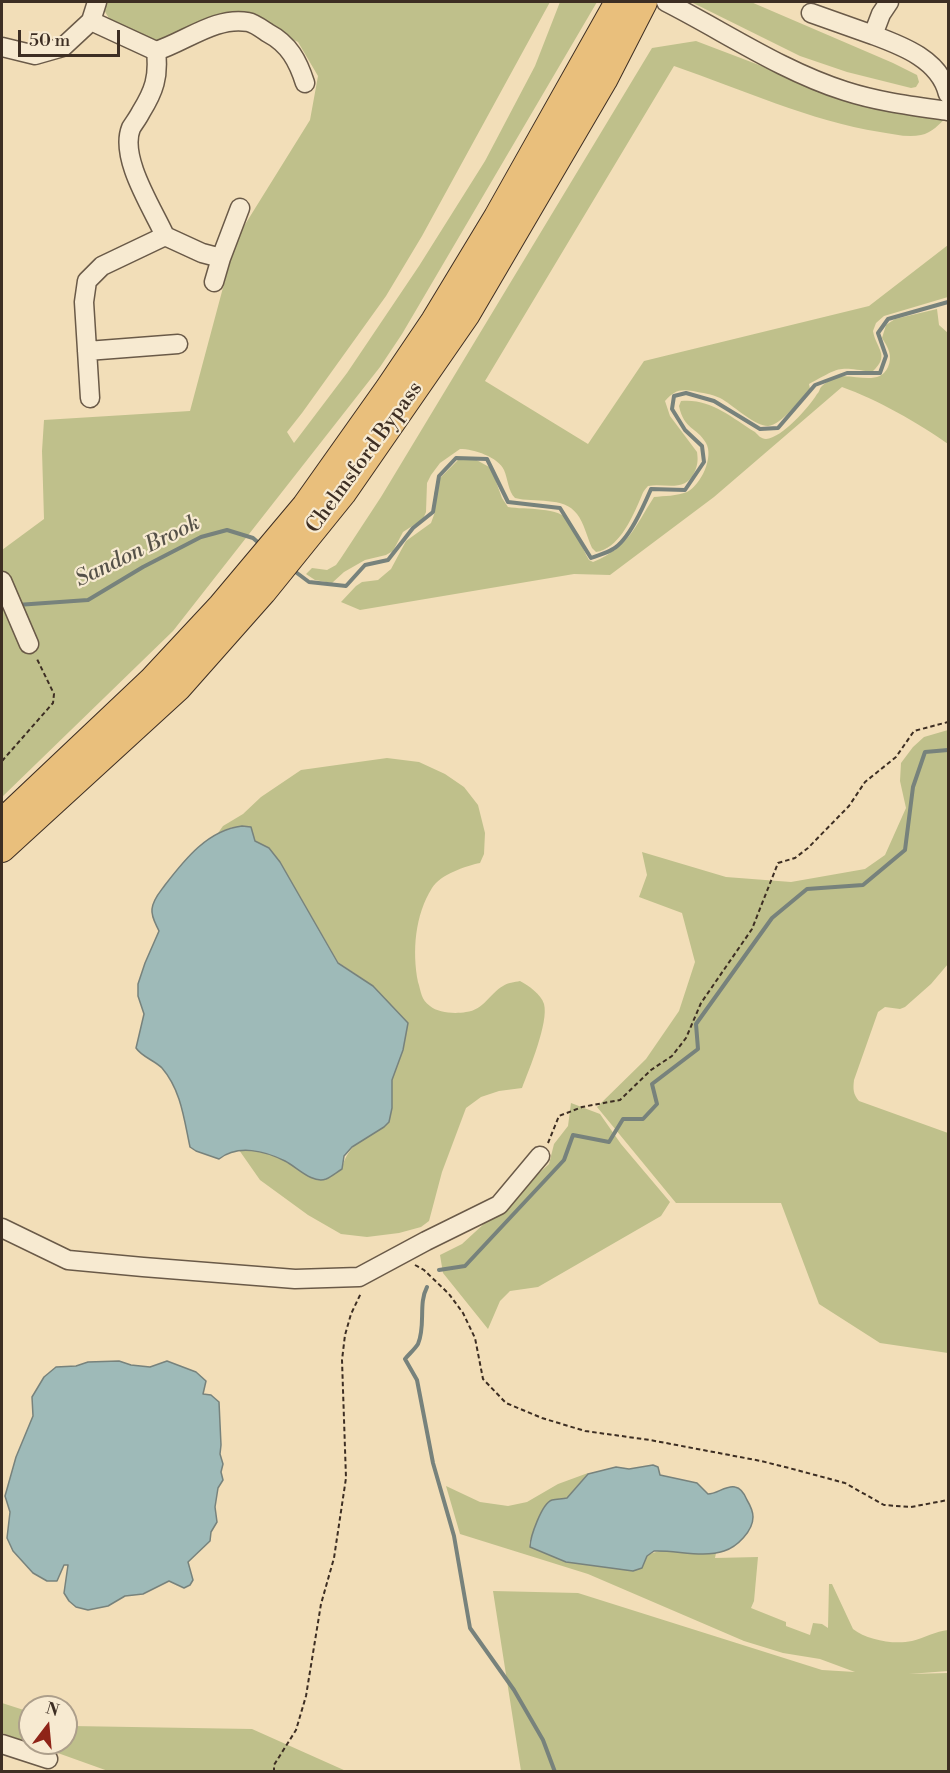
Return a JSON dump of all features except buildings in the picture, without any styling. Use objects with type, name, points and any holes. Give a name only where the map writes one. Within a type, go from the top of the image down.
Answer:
[{"type":"highway","name":"Chelmsford Bypass","points":[[2,849],[178,688],[229,614],[314,512],[508,198],[618,2]]},
{"type":"highway","name":"Chelmsford Bypass","points":[[314,512],[343,493],[468,314],[599,90],[644,2]]},
{"type":"highway","name":"Chelmsford Bypass","points":[[2,822],[151,681],[229,614]]},
{"type":"street","points":[[2,47],[35,55],[63,47],[91,21],[98,2]]},
{"type":"street","points":[[666,2],[791,69],[844,91],[887,103],[948,111]]},
{"type":"street","points":[[873,34],[889,2]]},
{"type":"street","points":[[811,13],[896,43],[921,57],[936,69],[946,83],[948,94]]},
{"type":"street","points":[[91,21],[156,51],[174,46],[203,30],[225,23],[248,22],[279,38],[298,62],[304,83]]},
{"type":"street","points":[[156,51],[158,69],[155,87],[130,130],[129,149],[135,175],[165,236],[202,253],[221,258]]},
{"type":"street","points":[[214,282],[240,208]]},
{"type":"street","points":[[90,398],[84,302],[87,281],[102,266],[165,236]]},
{"type":"street","points":[[87,351],[178,344]]},
{"type":"street","points":[[2,581],[29,644]]},
{"type":"street","points":[[2,1228],[68,1260],[295,1279],[359,1277],[499,1205],[540,1156]]},
{"type":"street","points":[[2,1744],[48,1759]]},
{"type":"path","points":[[2,761],[53,703],[54,694],[29,644]]},
{"type":"path","points":[[540,1156],[548,1145],[559,1116],[582,1107],[620,1100],[651,1070],[672,1056],[687,1038],[701,1003],[752,929],[778,863],[795,858],[808,848],[849,806],[865,782],[896,757],[914,731],[948,722]]},
{"type":"path","points":[[395,1257],[424,1270],[449,1294],[463,1313],[475,1338],[483,1379],[506,1403],[542,1418],[585,1431],[661,1442],[789,1468],[845,1483],[884,1505],[910,1507],[948,1500]]},
{"type":"path","points":[[274,1772],[274,1765],[296,1730],[306,1696],[321,1604],[334,1558],[346,1478],[342,1360],[344,1344],[351,1314],[371,1272]]},
{"type":"green space","points":[[106,2],[550,2],[422,236],[386,296],[287,432],[294,443],[347,373],[419,266],[485,161],[535,66],[560,2],[597,2],[402,334],[380,367],[173,631],[2,797],[2,550],[44,519],[42,451],[44,420],[190,411],[236,239],[310,120],[318,76],[298,42],[253,20],[222,13],[190,32],[159,43],[110,20],[104,10]]},
{"type":"green space","points":[[691,2],[751,2],[893,63],[917,75],[919,82],[916,87],[911,88],[847,72],[800,56]]},
{"type":"green space","points":[[696,41],[872,108],[947,117],[932,130],[921,135],[906,136],[880,132],[828,120],[776,104],[674,66],[485,381],[588,444],[644,361],[869,306],[948,245],[948,297],[884,316],[876,323],[873,331],[881,352],[881,361],[872,372],[839,369],[827,374],[809,384],[810,389],[785,416],[768,426],[756,422],[714,396],[684,390],[671,395],[665,401],[670,416],[697,452],[698,461],[695,471],[691,478],[681,485],[648,486],[623,533],[604,550],[596,552],[592,548],[582,522],[571,508],[557,502],[515,498],[509,488],[504,470],[497,461],[472,450],[460,449],[440,463],[431,475],[427,483],[426,512],[423,519],[403,532],[393,551],[365,560],[344,572],[332,583],[315,580],[306,574],[312,568],[327,570],[336,565],[341,558],[381,497],[652,48]]},
{"type":"green space","points":[[937,309],[939,325],[948,333],[948,444],[897,412],[842,387],[714,497],[610,575],[574,574],[360,610],[341,602],[362,582],[378,580],[391,569],[406,541],[431,523],[435,512],[434,494],[438,480],[459,459],[471,457],[491,468],[502,498],[508,507],[550,511],[565,517],[573,527],[589,560],[593,562],[615,550],[630,536],[654,497],[687,492],[697,483],[705,470],[708,456],[706,443],[684,420],[679,406],[681,401],[701,402],[729,415],[761,438],[772,437],[794,421],[822,386],[831,379],[843,376],[872,378],[884,373],[890,359],[888,348],[882,338],[886,325],[895,319]]},
{"type":"green space","points":[[948,730],[948,964],[931,984],[905,1007],[900,1009],[885,1007],[878,1012],[854,1080],[854,1086],[859,1101],[948,1133],[948,1353],[880,1343],[819,1304],[781,1203],[676,1203],[597,1107],[646,1059],[679,1011],[695,962],[682,913],[639,897],[647,875],[642,852],[726,877],[791,882],[865,869],[885,855],[906,808],[900,781],[901,763],[924,737]]},
{"type":"green space","points":[[387,758],[419,762],[445,774],[464,787],[478,805],[485,833],[484,854],[480,863],[447,875],[436,883],[422,910],[416,934],[415,958],[418,982],[425,1001],[442,1012],[472,1011],[482,1005],[498,989],[520,981],[540,997],[545,1012],[538,1046],[522,1088],[499,1091],[481,1097],[466,1108],[442,1172],[429,1221],[421,1227],[399,1233],[367,1237],[341,1234],[308,1215],[260,1180],[239,1150],[253,1150],[342,1169],[348,1153],[360,1141],[389,1122],[392,1108],[392,1079],[403,1049],[408,1023],[373,986],[338,962],[280,862],[269,848],[255,841],[251,827],[232,827],[218,833],[223,826],[243,814],[261,797],[301,770]]},
{"type":"green space","points":[[571,1103],[600,1114],[621,1144],[670,1202],[661,1216],[538,1287],[510,1291],[500,1301],[488,1329],[443,1273],[440,1255],[462,1244],[549,1164],[554,1144],[568,1126]]},
{"type":"green space","points":[[588,1473],[567,1498],[551,1500],[544,1507],[529,1543],[530,1547],[647,1556],[663,1551],[694,1550],[723,1552],[716,1553],[715,1558],[758,1557],[754,1601],[751,1608],[786,1622],[786,1626],[810,1635],[813,1623],[822,1624],[828,1628],[829,1584],[832,1584],[853,1629],[866,1636],[881,1641],[905,1642],[948,1630],[948,1671],[909,1674],[948,1673],[948,1771],[521,1771],[493,1591],[578,1593],[822,1670],[855,1672],[820,1659],[783,1653],[744,1641],[588,1574],[460,1534],[446,1486],[480,1502],[508,1506],[527,1502],[558,1484]]},
{"type":"green space","points":[[2,1703],[18,1708],[18,1739],[2,1733]]},
{"type":"green space","points":[[78,1726],[252,1729],[346,1771],[108,1771],[63,1755],[78,1755]]},
{"type":"water","points":[[242,826],[251,827],[255,841],[269,848],[280,862],[338,963],[373,986],[408,1023],[403,1050],[392,1080],[392,1108],[389,1122],[352,1147],[344,1156],[342,1169],[326,1179],[310,1177],[269,1154],[243,1150],[226,1154],[219,1159],[190,1147],[181,1105],[174,1086],[162,1068],[136,1048],[144,1014],[138,996],[138,984],[159,931],[152,912],[155,899],[198,847],[218,833]]},
{"type":"water","points":[[119,1361],[150,1367],[167,1361],[196,1372],[206,1381],[203,1394],[211,1395],[219,1402],[223,1480],[218,1488],[215,1507],[217,1522],[211,1532],[210,1541],[188,1562],[193,1580],[190,1585],[184,1588],[169,1581],[143,1594],[125,1596],[108,1606],[88,1610],[76,1607],[64,1593],[68,1565],[64,1565],[57,1581],[47,1581],[33,1573],[13,1551],[7,1538],[10,1512],[5,1496],[16,1457],[33,1416],[32,1397],[44,1377],[56,1367],[76,1366],[88,1362]]},
{"type":"water","points":[[653,1465],[658,1467],[660,1475],[697,1483],[708,1494],[728,1487],[739,1489],[750,1506],[753,1517],[747,1533],[734,1546],[716,1553],[654,1551],[647,1556],[642,1568],[633,1571],[566,1562],[530,1547],[534,1529],[544,1507],[552,1500],[567,1498],[588,1474],[616,1467],[629,1469]]},
{"type":"waterway","name":"Sandon Brook","points":[[293,570],[309,582],[346,586],[365,565],[388,560],[413,528],[433,512],[439,476],[456,458],[487,459],[508,502],[560,508],[591,558],[605,553],[625,538],[651,489],[685,490],[704,462],[702,446],[685,430],[672,409],[674,396],[686,393],[714,401],[760,429],[778,428],[815,385],[847,373],[880,373],[886,356],[878,333],[888,319],[948,302]]},
{"type":"waterway","name":"Sandon Brook","points":[[17,605],[88,600],[143,567],[201,537],[227,530],[253,538],[261,545]]},
{"type":"waterway","points":[[439,1270],[465,1266],[564,1160],[573,1135],[609,1142],[623,1119],[643,1119],[657,1104],[652,1084],[698,1049],[696,1024],[772,918],[807,889],[863,885],[905,850],[913,787],[925,752],[948,750]]},
{"type":"waterway","points":[[427,1287],[423,1300],[422,1329],[418,1344],[405,1359],[417,1380],[433,1463],[454,1536],[470,1628],[514,1690],[543,1740],[555,1772]]}]
